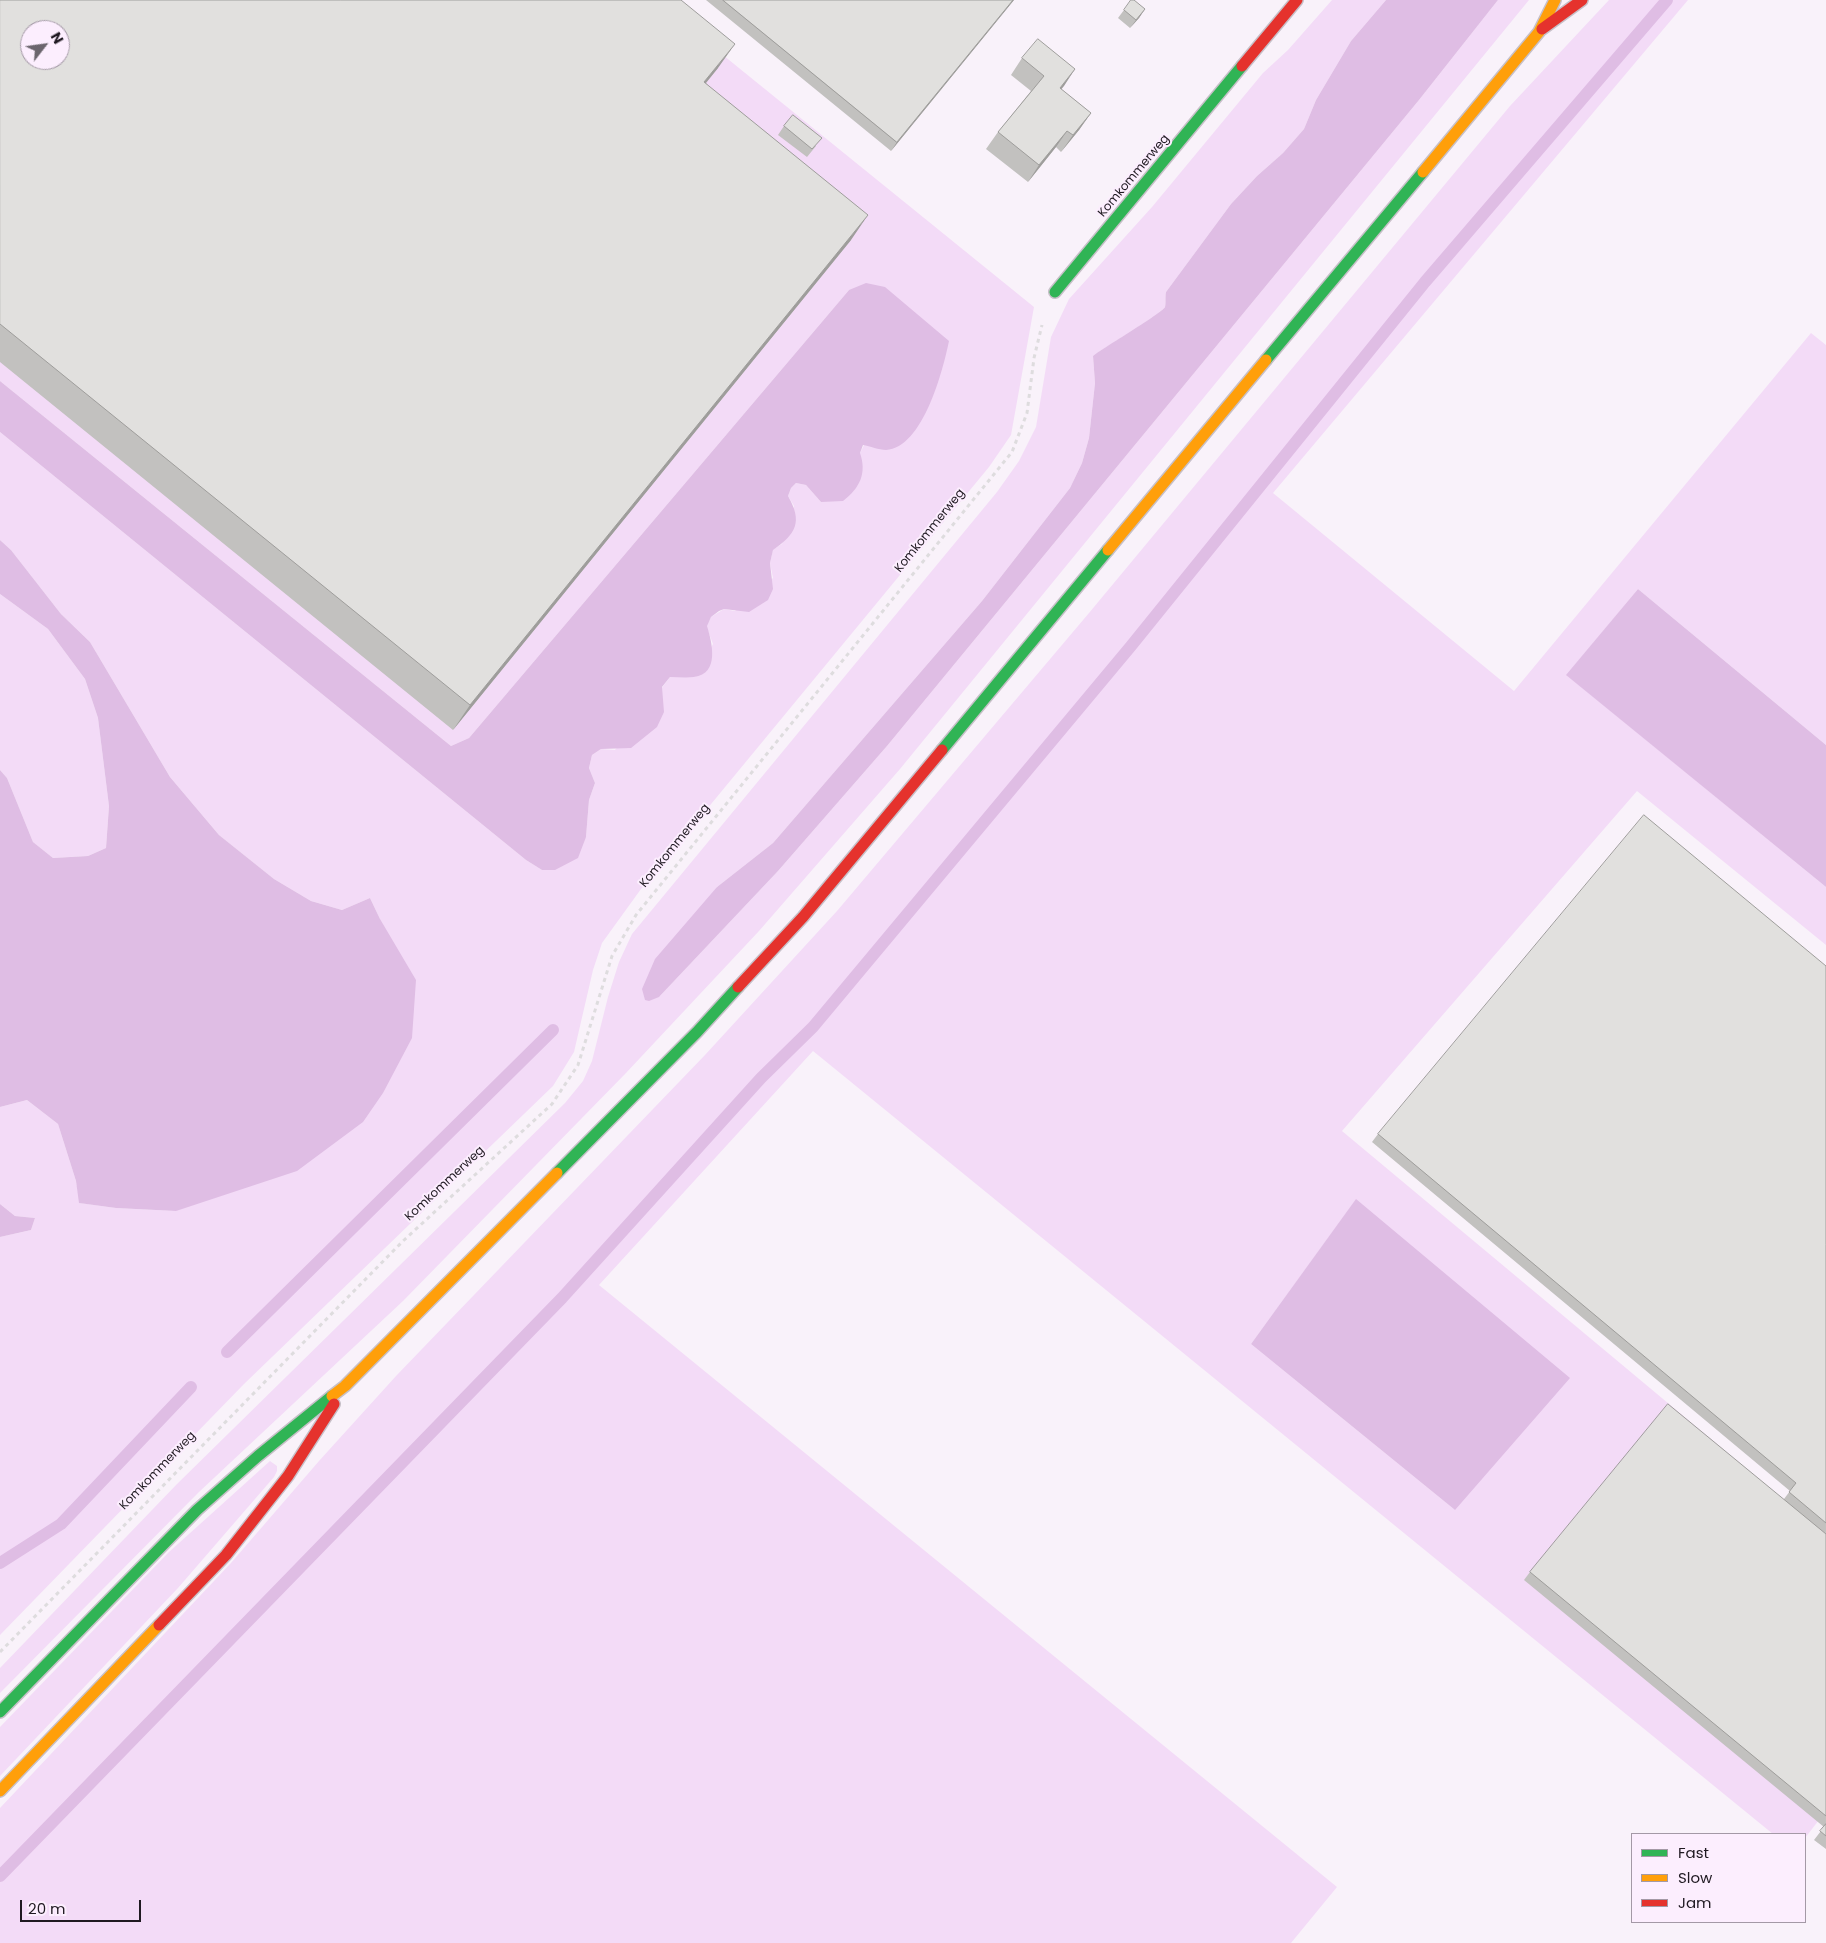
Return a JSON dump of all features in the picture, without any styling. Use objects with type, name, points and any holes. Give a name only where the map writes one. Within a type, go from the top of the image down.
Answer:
[{"type":"main road","name":"Komkommerweg","points":[[1055,292],[1298,0]]},
{"type":"main road","points":[[0,1712],[197,1510],[258,1456],[345,1386],[697,1032],[803,916],[1539,32],[1555,0]]},
{"type":"main road","points":[[1539,32],[1582,0]]},
{"type":"main road","points":[[0,1792],[226,1555],[288,1476],[345,1386]]},
{"type":"path","name":"Komkommerweg","points":[[0,1652],[403,1241],[552,1104],[578,1065],[612,956],[636,915],[1012,452],[1027,413],[1034,358],[1044,320],[1055,292]]},
{"type":"shaded area","points":[[0,0],[655,0],[1034,307],[1011,435],[989,467],[641,889],[602,943],[593,970],[574,1052],[553,1086],[244,1384],[0,1635],[0,1237],[31,1230],[35,1218],[15,1216],[0,1204],[0,1107],[27,1100],[58,1124],[76,1181],[80,1203],[116,1208],[176,1211],[380,919],[370,898],[342,910],[311,901],[274,879],[219,835],[170,777],[90,642],[61,614],[11,550],[0,540],[0,432],[526,860],[542,870],[586,837],[589,800],[595,783],[589,768],[592,755],[601,749],[615,750],[670,677],[695,677],[713,644],[706,626],[711,617],[724,609],[735,611],[773,578],[770,563],[773,549],[782,544],[794,506],[788,496],[791,488],[796,483],[806,485],[821,502],[860,453],[864,445],[849,290],[469,738],[451,746],[0,381]]},
{"type":"shaded area","points":[[1332,0],[1386,0],[1351,41],[1316,100],[1304,129],[1283,153],[1257,176],[1231,204],[1166,292],[1165,307],[1093,356],[1095,383],[1089,438],[1082,463],[1070,488],[982,601],[773,843],[717,887],[659,997],[778,871],[887,746],[1419,100],[1498,0],[1529,0],[900,769],[759,931],[626,1073],[403,1301],[199,1492],[0,1693],[0,1668],[177,1484],[565,1103],[583,1081],[592,1061],[619,962],[632,934],[997,492],[1019,461],[1036,427],[1051,337],[1069,299],[1152,207],[1263,73],[1288,50]]},
{"type":"shaded area","points":[[1386,0],[1498,0],[1419,100],[887,746],[778,871],[659,997],[649,1001],[645,1000],[642,989],[655,959],[717,887],[773,843],[982,601],[1070,488],[1082,463],[1089,438],[1095,383],[1093,356],[1165,307],[1166,292],[1231,204],[1257,176],[1283,153],[1304,129],[1316,100],[1351,41]]},
{"type":"shaded area","points":[[1609,0],[1688,0],[1273,493],[1514,691],[1811,333],[1826,345],[1826,745],[1638,589],[1567,675],[1826,887],[1826,945],[1637,791],[1342,1131],[1826,1535],[1826,1811],[1806,1837],[1806,1833],[1772,1833],[813,1051],[599,1285],[1337,1887],[1291,1943],[0,1943],[0,1808],[231,1563],[396,1376],[705,1055],[837,911],[1089,613],[1510,106]],"holes":[[[1356,1200],[1455,1510],[1251,1344]]]},
{"type":"shaded area","points":[[866,283],[885,287],[949,341],[936,388],[921,422],[911,436],[899,446],[886,450],[863,445],[860,453],[863,467],[860,480],[854,491],[843,501],[821,502],[806,485],[796,483],[791,488],[788,496],[795,513],[795,527],[792,533],[773,550],[770,563],[773,589],[768,600],[749,612],[724,609],[711,617],[707,626],[712,648],[711,664],[708,670],[702,675],[694,677],[670,677],[662,687],[664,712],[657,727],[631,748],[601,749],[592,755],[589,768],[595,783],[589,800],[586,837],[578,858],[555,870],[542,870],[526,860],[0,432],[0,381],[451,746],[469,738],[849,290]]},
{"type":"shaded area","points":[[0,540],[11,550],[61,614],[90,642],[170,777],[219,835],[274,879],[311,901],[342,910],[370,898],[380,919],[416,980],[412,1038],[383,1093],[363,1122],[297,1171],[176,1211],[116,1208],[79,1203],[76,1181],[58,1124],[27,1100],[0,1107],[0,770],[7,778],[33,842],[53,858],[88,856],[106,848],[109,806],[98,718],[85,679],[48,629],[0,594]]},
{"type":"shaded area","points":[[1638,589],[1826,745],[1826,887],[1566,675]]},
{"type":"shaded area","points":[[0,594],[48,629],[85,679],[98,718],[109,806],[106,848],[88,856],[53,858],[33,842],[7,778],[0,770]]},
{"type":"shaded area","points":[[1356,1199],[1570,1378],[1455,1510],[1251,1344]]},
{"type":"shaded area","points":[[0,1204],[15,1216],[35,1218],[31,1230],[0,1237]]},
{"type":"shaded area","points":[[270,1461],[277,1466],[274,1477],[178,1588],[0,1776],[0,1727],[169,1552]]},
{"type":"building","points":[[0,0],[681,0],[735,44],[704,82],[868,215],[470,705],[0,324]]},
{"type":"building","points":[[723,0],[1013,0],[897,142]]},
{"type":"building","points":[[1131,0],[1134,0],[1145,9],[1136,20],[1124,10]]},
{"type":"building","points":[[1038,39],[1075,69],[1060,88],[1091,113],[1073,135],[1067,131],[1039,165],[998,132],[1044,76],[1022,58]]},
{"type":"building","points":[[793,115],[822,138],[812,149],[784,126]]},
{"type":"building","points":[[1644,815],[1826,966],[1826,1523],[1789,1492],[1796,1483],[1378,1134]]},
{"type":"building","points":[[1668,1404],[1826,1534],[1826,1816],[1530,1572]]},
{"type":"building","points":[[1826,1824],[1826,1836],[1820,1831]]},
{"type":"waterway","points":[[0,1876],[562,1298],[761,1078],[813,1027],[1131,646],[1425,282],[1667,0]]},
{"type":"waterway","points":[[227,1352],[553,1030]]},
{"type":"waterway","points":[[0,1563],[61,1524],[191,1387]]},
{"type":"traffic: fast","points":[[1055,292],[1242,66]]},
{"type":"traffic: fast","points":[[1266,360],[1423,172]]},
{"type":"traffic: fast","points":[[942,750],[1108,550]]},
{"type":"traffic: fast","points":[[557,1173],[697,1032],[738,987]]},
{"type":"traffic: fast","points":[[0,1712],[197,1510],[258,1456],[332,1396]]},
{"type":"traffic: slow","points":[[1423,172],[1539,32],[1555,0]]},
{"type":"traffic: slow","points":[[1108,550],[1266,360]]},
{"type":"traffic: slow","points":[[332,1396],[345,1386],[557,1173]]},
{"type":"traffic: slow","points":[[0,1791],[159,1625]]},
{"type":"traffic: jam","points":[[1242,66],[1297,0]]},
{"type":"traffic: jam","points":[[1542,29],[1582,0]]},
{"type":"traffic: jam","points":[[738,987],[803,917],[942,750]]},
{"type":"traffic: jam","points":[[159,1625],[226,1555],[288,1476],[334,1404]]}]
